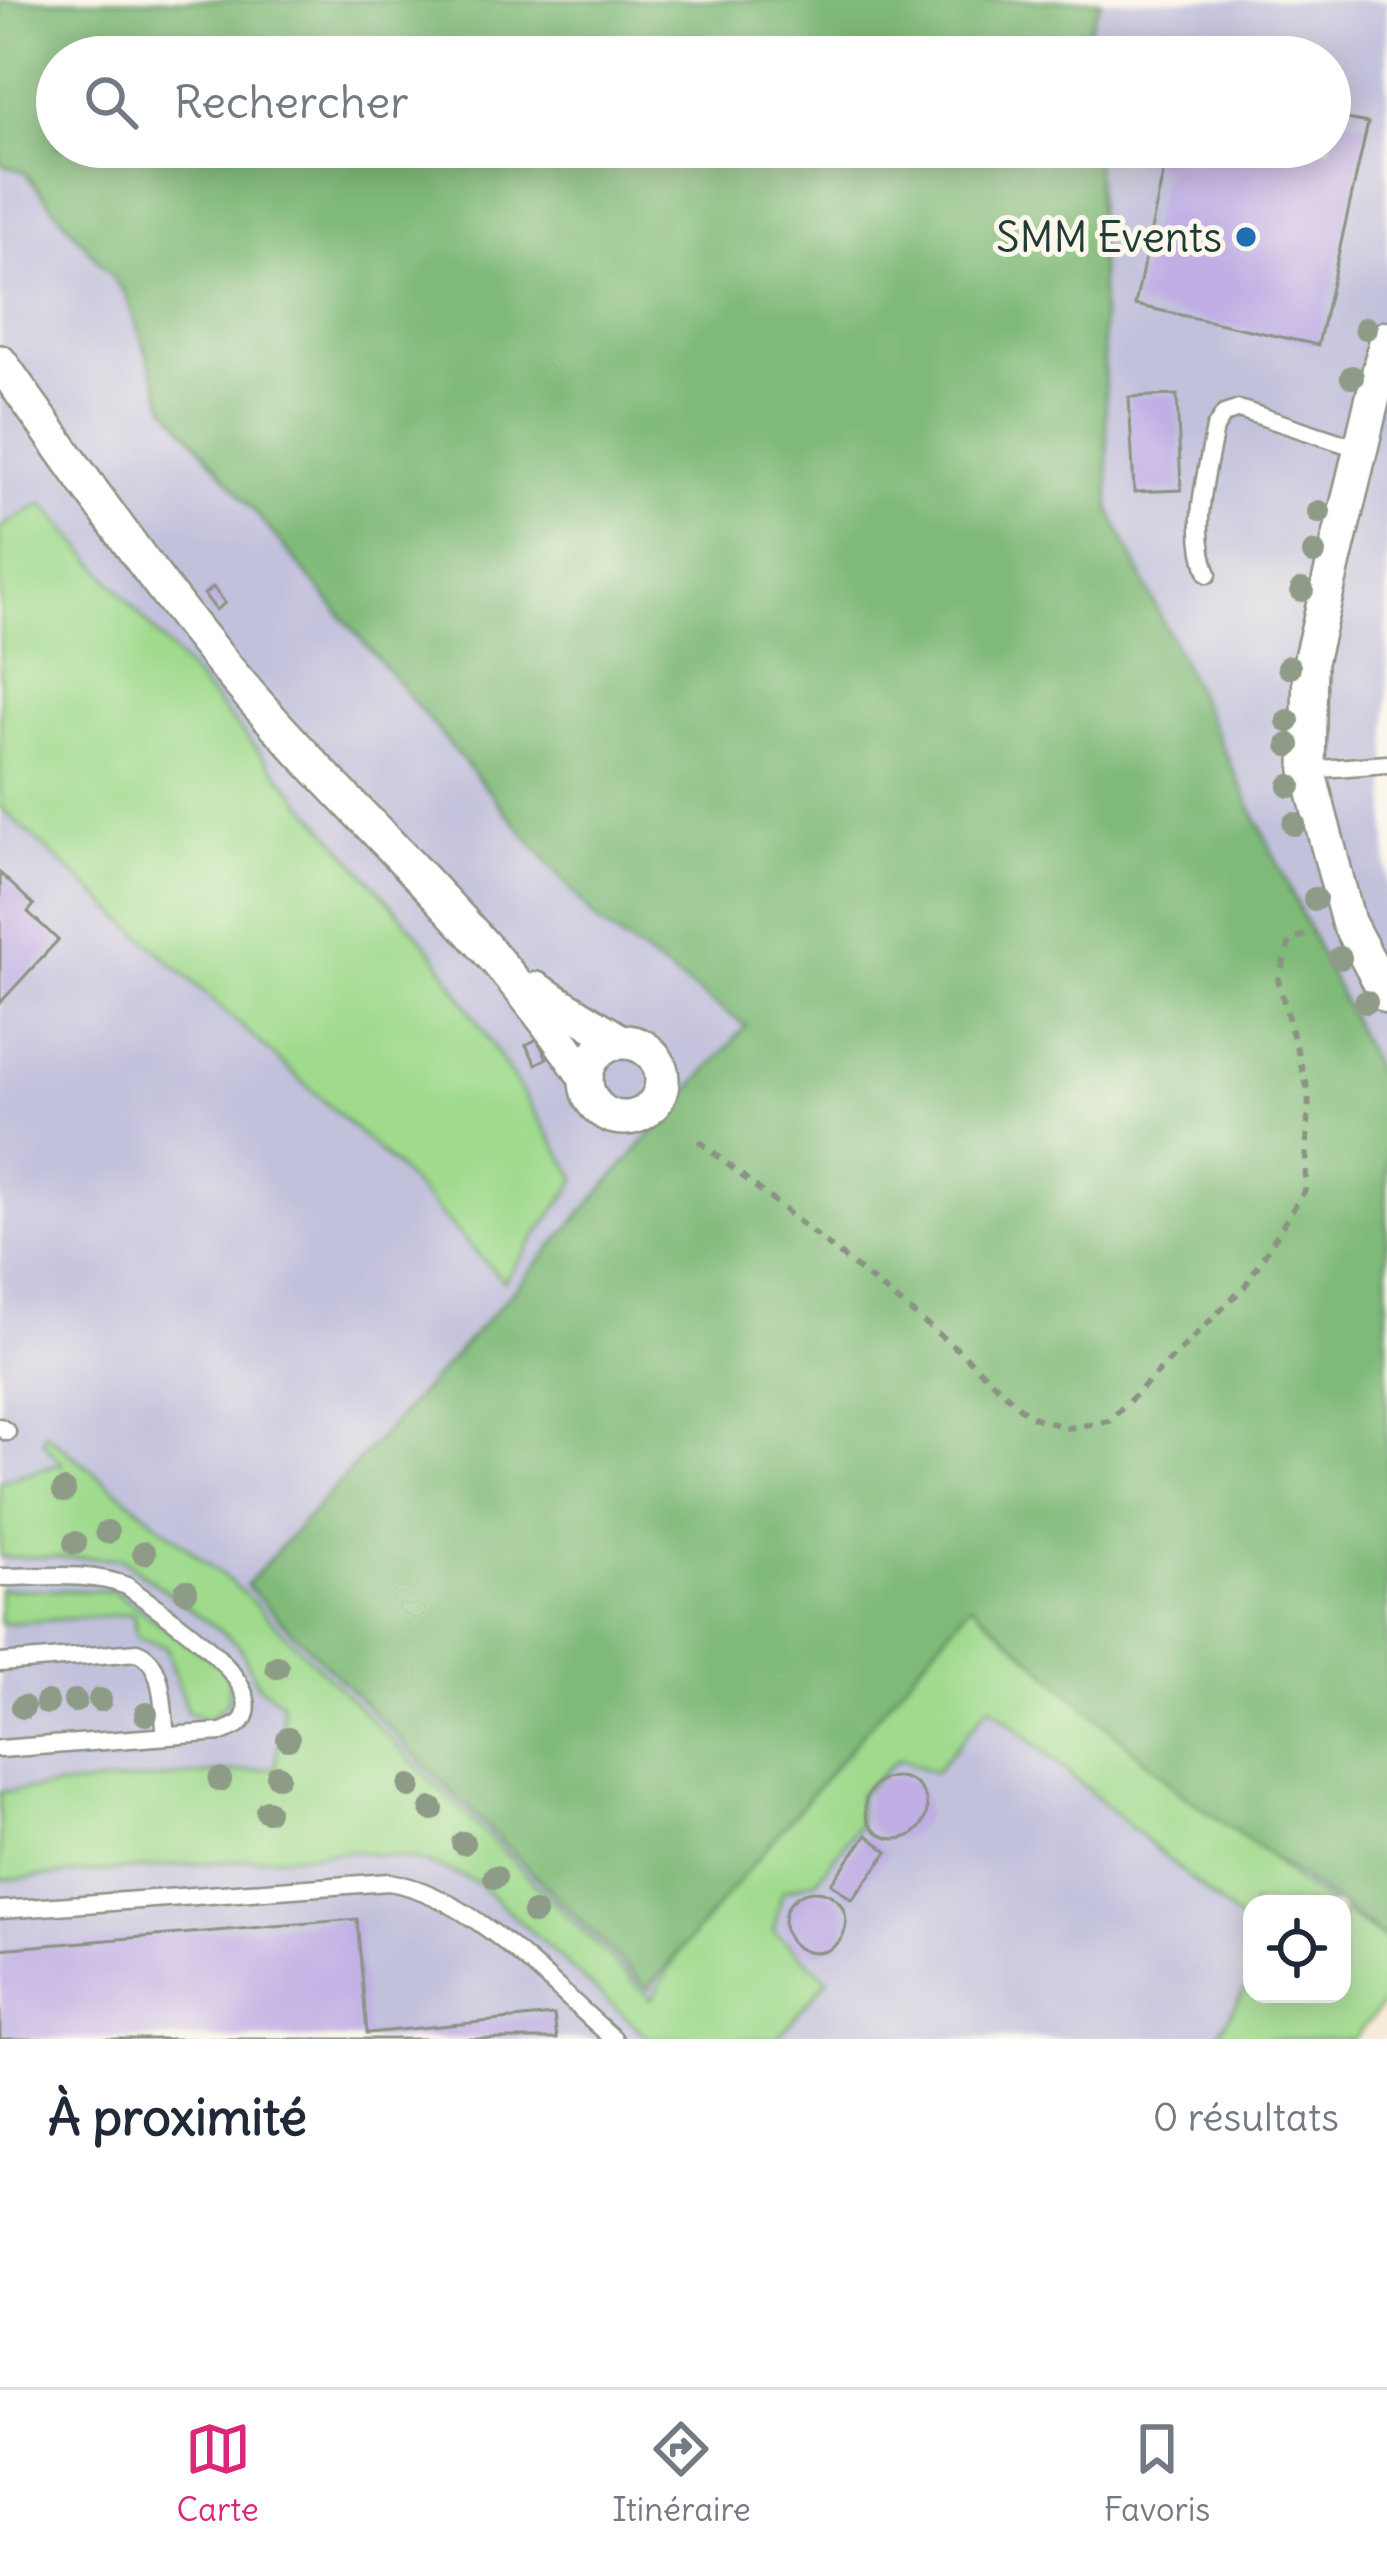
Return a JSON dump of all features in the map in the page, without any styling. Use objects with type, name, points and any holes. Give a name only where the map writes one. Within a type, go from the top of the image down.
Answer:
[{"type":"street","points":[[1387,338],[1310,662],[1308,770],[1348,922],[1387,996]]},
{"type":"street","points":[[0,362],[110,518],[241,686],[492,955],[562,1041],[585,1077],[592,1102],[613,1117],[627,1118],[649,1109],[662,1089],[659,1065],[643,1047],[620,1042],[564,1010],[492,955]]},
{"type":"street","points":[[585,1077],[596,1053],[620,1042]]},
{"type":"lane","points":[[1208,574],[1197,531],[1215,428],[1224,413],[1239,410],[1360,449]]},
{"type":"lane","points":[[1308,770],[1387,764]]},
{"type":"lane","points":[[0,1577],[113,1580],[127,1586],[210,1650],[246,1695],[246,1714],[239,1724],[221,1732],[0,1749]]},
{"type":"lane","points":[[0,1663],[137,1652],[148,1656],[157,1669],[166,1736]]},
{"type":"lane","points":[[0,1910],[389,1882],[418,1886],[465,1911],[614,2039]]},
{"type":"path","points":[[699,1141],[961,1352],[1029,1416],[1068,1428],[1109,1421],[1244,1286],[1305,1190],[1309,1094],[1279,980],[1291,940],[1348,922]]},
{"type":"shaded area","points":[[1101,0],[1387,0],[1387,1734],[590,1205],[247,1585],[649,1988],[971,1604],[1330,1895],[1243,1895],[1243,2003],[1351,2003],[1351,1912],[1387,1938],[1387,2000],[1353,2039],[0,2039],[0,164],[24,172],[125,293],[165,405],[599,923],[746,1026],[1268,844],[1110,510],[1096,168],[1351,168],[1351,36],[1090,36]]},
{"type":"green space","points":[[0,0],[1101,0],[1090,36],[36,36],[36,168],[1096,168],[1110,510],[1387,1094],[1387,1938],[1351,1913],[1351,1895],[1326,1895],[1185,1796],[971,1604],[648,1989],[246,1585],[746,1026],[599,923],[165,405],[125,293],[24,172],[0,164]]},
{"type":"green space","points":[[43,503],[433,952],[577,1179],[504,1282],[393,1164],[0,807],[0,528]]},
{"type":"green space","points":[[45,1433],[242,1591],[651,1999],[966,1486],[1070,1665],[1295,1880],[1318,1895],[1243,1895],[1243,1924],[990,1705],[935,1773],[899,1759],[859,1794],[858,1826],[817,1880],[782,1892],[774,1931],[828,1979],[776,2039],[650,2039],[476,1882],[419,1860],[351,1851],[0,1880],[0,1792],[275,1768],[282,1719],[282,1702],[258,1685],[239,1645],[121,1558],[0,1557],[0,1481],[62,1464],[43,1442]]},
{"type":"green space","points":[[0,1589],[113,1591],[229,1671],[228,1702],[208,1720],[187,1712],[166,1647],[136,1637],[133,1614],[0,1624]]},
{"type":"green space","points":[[1351,1917],[1387,1941],[1387,2000],[1353,2039],[1215,2039],[1243,1993],[1243,2003],[1351,2003]]},
{"type":"building","name":"SMM Events","points":[[1351,120],[1368,123],[1318,345],[1135,305],[1164,169],[1351,168]]},
{"type":"building","points":[[1177,395],[1181,490],[1134,492],[1129,397]]},
{"type":"building","points":[[213,587],[225,603],[216,610],[204,594]]},
{"type":"building","points":[[0,873],[34,905],[28,912],[58,940],[0,1003]]},
{"type":"building","points":[[537,1039],[547,1058],[536,1064],[526,1045]]},
{"type":"building","points":[[896,1777],[918,1786],[927,1808],[918,1830],[896,1839],[874,1830],[865,1808],[874,1786]]},
{"type":"building","points":[[867,1835],[888,1852],[852,1900],[831,1883]]},
{"type":"building","points":[[815,1891],[837,1900],[846,1922],[837,1944],[815,1953],[793,1944],[784,1922],[793,1900]]},
{"type":"building","points":[[357,1919],[367,2033],[554,2015],[557,2039],[0,2039],[0,1949]]},
{"type":"place","name":"SMM Events","points":[[1246,237]]}]
